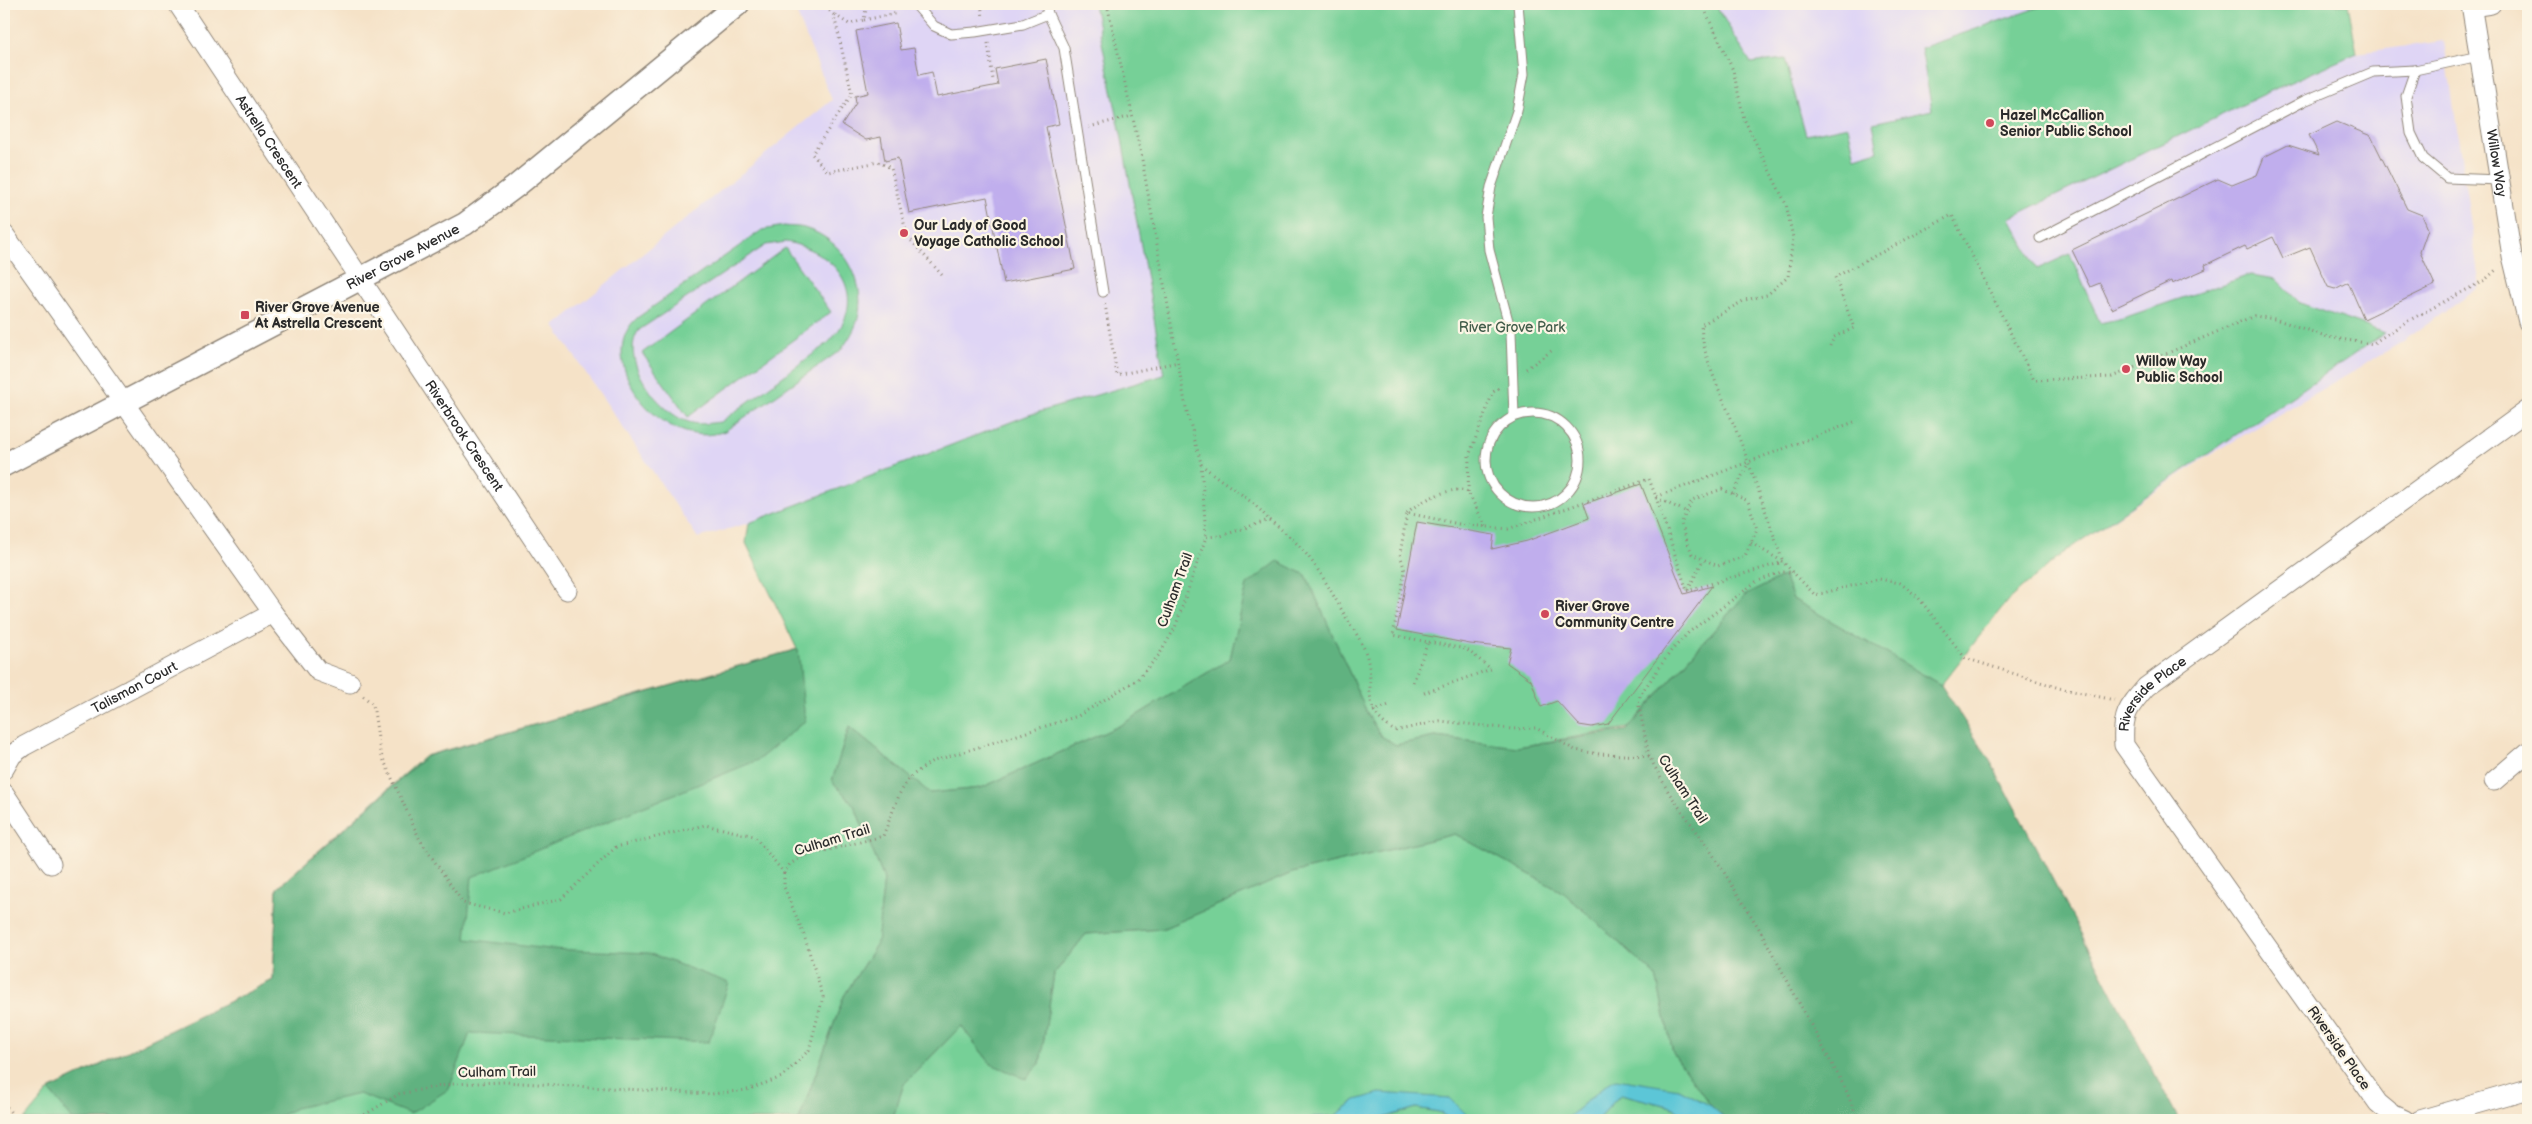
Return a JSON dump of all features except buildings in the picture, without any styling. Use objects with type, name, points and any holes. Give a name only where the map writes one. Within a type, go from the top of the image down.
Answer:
[{"type":"street","name":"Astrella Crescent","points":[[178,4],[362,279]]},
{"type":"street","name":"River Grove Avenue","points":[[4,465],[464,224],[488,208],[738,4]]},
{"type":"street","points":[[2471,5],[2491,4]]},
{"type":"street","name":"Willow Way","points":[[2471,5],[2500,180],[2520,255],[2528,322]]},
{"type":"street","points":[[4,234],[273,613],[318,671],[350,683]]},
{"type":"street","name":"Riverbrook Crescent","points":[[362,279],[567,590]]},
{"type":"street","name":"Riverside Place","points":[[2405,1120],[2390,1113],[2378,1103],[2124,745],[2122,722],[2132,704],[2146,687],[2528,410]]},
{"type":"street","name":"Talisman Court","points":[[4,770],[12,755],[24,746],[273,613]]},
{"type":"street","points":[[2494,781],[2528,752]]},
{"type":"street","points":[[4,793],[51,864]]},
{"type":"street","points":[[2420,1120],[2528,1089]]},
{"type":"lane","points":[[915,4],[934,26],[951,34],[1023,24],[1048,14]]},
{"type":"lane","points":[[1046,4],[1048,14],[1064,48],[1103,292]]},
{"type":"lane","points":[[1514,416],[1511,332],[1489,250],[1486,217],[1491,187],[1517,111],[1524,74],[1518,4]]},
{"type":"lane","points":[[2040,238],[2304,101],[2373,72],[2415,70],[2479,56]]},
{"type":"lane","points":[[2415,70],[2406,96],[2411,133],[2423,158],[2447,178],[2500,180]]},
{"type":"lane","points":[[1526,412],[1552,416],[1567,427],[1577,440],[1580,472],[1568,493],[1549,506],[1526,508],[1509,502],[1498,492],[1486,467],[1494,432],[1514,416],[1526,412]]},
{"type":"path","points":[[822,4],[834,15],[849,24],[898,13]]},
{"type":"path","points":[[864,20],[867,4]]},
{"type":"path","points":[[1107,4],[1132,116],[1186,408],[1201,463],[1206,537],[1221,536],[1269,520]]},
{"type":"path","points":[[1702,4],[1733,70],[1744,119],[1786,204],[1793,238],[1788,277],[1767,295],[1744,300],[1701,325],[1701,339],[1707,357],[1783,562]]},
{"type":"path","points":[[834,15],[852,94],[812,154],[828,172],[878,162],[891,168],[907,236],[942,275]]},
{"type":"path","points":[[1077,130],[1132,116]]},
{"type":"path","points":[[1830,346],[1834,337],[1854,328],[1835,277],[1952,215],[2034,380],[2112,377],[2254,316],[2275,319],[2328,337],[2372,344],[2406,322],[2484,280],[2520,255]]},
{"type":"path","points":[[1103,292],[1117,375],[1178,362]]},
{"type":"path","points":[[1486,527],[1468,492],[1469,456],[1493,392],[1512,381],[1554,349]]},
{"type":"path","points":[[1656,497],[1748,464],[1854,422]]},
{"type":"path","points":[[1201,463],[1214,476],[1257,504],[1269,520],[1292,537],[1314,561],[1364,650],[1370,670],[1373,711],[1390,704]]},
{"type":"path","points":[[1733,494],[1748,464]]},
{"type":"path","points":[[1407,513],[1459,524],[1508,529],[1650,479],[1687,591]]},
{"type":"path","points":[[1722,489],[1733,494],[1748,501],[1758,529],[1745,556],[1718,566],[1692,554],[1681,524],[1685,511],[1692,500],[1722,489]]},
{"type":"path","points":[[1424,693],[1491,669],[1466,649],[1394,636],[1405,571],[1400,554],[1407,513],[1414,506],[1452,490],[1468,492]]},
{"type":"path","points":[[1656,497],[1685,511]]},
{"type":"path","name":"Culham Trail","points":[[356,1120],[400,1094],[451,1084],[504,1082],[712,1094],[747,1090],[782,1077],[809,1050],[823,997],[804,935],[784,887],[784,873],[790,864],[802,857],[883,836],[900,792],[910,777],[930,762],[1078,716],[1138,679],[1159,655],[1175,628],[1206,537]]},
{"type":"path","points":[[1751,543],[1783,562],[1816,596],[1879,580],[1900,583],[1918,597],[1965,658],[2059,688],[2132,704]]},
{"type":"path","points":[[1687,591],[1703,560]]},
{"type":"path","points":[[1687,591],[1783,562]]},
{"type":"path","points":[[1649,756],[1639,706],[1640,695],[1671,650],[1689,632],[1756,582],[1781,572],[1794,572]]},
{"type":"path","points":[[1413,682],[1428,642]]},
{"type":"path","points":[[350,683],[372,704],[380,752],[420,840],[463,903],[505,913],[561,899],[616,847],[705,825],[754,836],[784,873]]},
{"type":"path","name":"Culham Trail","points":[[1373,711],[1380,722],[1395,731],[1440,721],[1512,729],[1536,728],[1575,750],[1649,756],[1669,793],[1710,850],[1760,930],[1846,1090],[1858,1120]]},
{"type":"path","points":[[4,1103],[16,1120]]},
{"type":"shaded area","name":"Our Lady of Good Voyage Catholic School","points":[[798,4],[1094,4],[1122,139],[1164,375],[1029,415],[749,523],[698,538],[554,326],[832,100],[794,7]]},
{"type":"shaded area","name":"Willow Way Public School","points":[[1715,4],[2348,4],[2357,53],[2444,41],[2480,287],[2402,342],[2210,455],[2062,554],[2008,599],[1751,63]]},
{"type":"green space","name":"River Grove Park","points":[[1094,4],[1715,4],[1751,63],[1785,59],[1806,135],[1848,126],[1855,158],[1878,151],[1873,123],[1932,110],[1921,48],[2048,4],[2348,4],[2357,53],[2277,88],[2010,218],[2037,269],[2070,254],[2100,323],[2123,318],[2250,275],[2276,279],[2300,303],[2385,333],[2063,553],[2008,600],[1941,685],[1793,599],[1783,577],[1744,596],[1628,728],[1517,747],[1435,737],[1396,745],[1381,736],[1369,717],[1306,575],[1247,586],[1230,659],[1119,726],[981,788],[930,793],[849,727],[832,781],[854,805],[884,879],[877,943],[844,996],[799,1120],[24,1120],[49,1090],[273,980],[277,888],[425,756],[797,649],[746,543],[749,523],[1029,415],[1164,375],[1122,139]]},
{"type":"green space","points":[[784,226],[804,228],[819,234],[840,250],[854,273],[858,286],[860,299],[859,313],[855,328],[841,350],[725,431],[701,435],[678,429],[658,417],[640,399],[628,379],[622,357],[625,336],[637,318],[762,230]],"holes":[[[786,242],[805,247],[821,256],[834,267],[843,280],[848,294],[847,310],[841,326],[828,343],[721,422],[690,423],[675,415],[664,406],[653,395],[637,368],[634,342],[639,330],[766,245]]]},
{"type":"green space","points":[[785,248],[831,312],[688,417],[642,353]]},
{"type":"green space","points":[[1278,561],[1306,575],[1369,717],[1381,736],[1396,745],[1435,737],[1517,747],[1627,730],[1744,596],[1784,576],[1793,599],[1941,685],[1992,764],[2179,1120],[1727,1120],[1711,1106],[1673,1053],[1656,976],[1564,893],[1455,834],[1292,873],[1162,929],[1086,934],[1054,974],[1040,1063],[1026,1079],[991,1064],[961,1026],[904,1084],[892,1120],[799,1120],[844,996],[877,943],[884,879],[854,805],[832,781],[849,727],[930,793],[981,788],[1119,726],[1230,659],[1247,585]]},
{"type":"green space","points":[[798,649],[805,721],[758,760],[472,877],[466,939],[548,949],[648,953],[729,983],[709,1042],[470,1033],[449,1089],[410,1114],[359,1094],[295,1108],[273,1120],[73,1120],[49,1090],[273,980],[277,888],[427,756]]},
{"type":"green space","points":[[1455,834],[1564,893],[1656,976],[1673,1053],[1711,1106],[1679,1089],[1607,1084],[1565,1120],[1472,1120],[1450,1098],[1356,1100],[1335,1116],[1314,1117],[1305,1120],[892,1120],[904,1084],[961,1026],[991,1064],[1040,1063],[1054,974],[1086,934],[1162,929],[1292,873]]},
{"type":"green space","points":[[1621,1094],[1672,1107],[1696,1120],[1597,1120]]},
{"type":"green space","points":[[1416,1108],[1439,1112],[1451,1120],[1377,1120]]},
{"type":"water","points":[[1616,1079],[1679,1089],[1711,1106],[1727,1120],[1696,1120],[1672,1107],[1621,1094],[1597,1120],[1565,1120],[1607,1084]]},
{"type":"water","points":[[1380,1093],[1450,1098],[1472,1120],[1451,1120],[1439,1112],[1416,1108],[1377,1120],[1305,1120],[1314,1117],[1335,1116],[1356,1100]]},
{"type":"place","name":"Hazel McCallion Senior Public School","points":[[1990,123]]},
{"type":"place","name":"Our Lady of Good Voyage Catholic School","points":[[904,233]]},
{"type":"place","name":"River Grove Avenue At Astrella Crescent","points":[[245,315]]},
{"type":"place","name":"Willow Way Public School","points":[[2126,369]]},
{"type":"place","name":"River Grove Community Centre","points":[[1545,614]]}]
